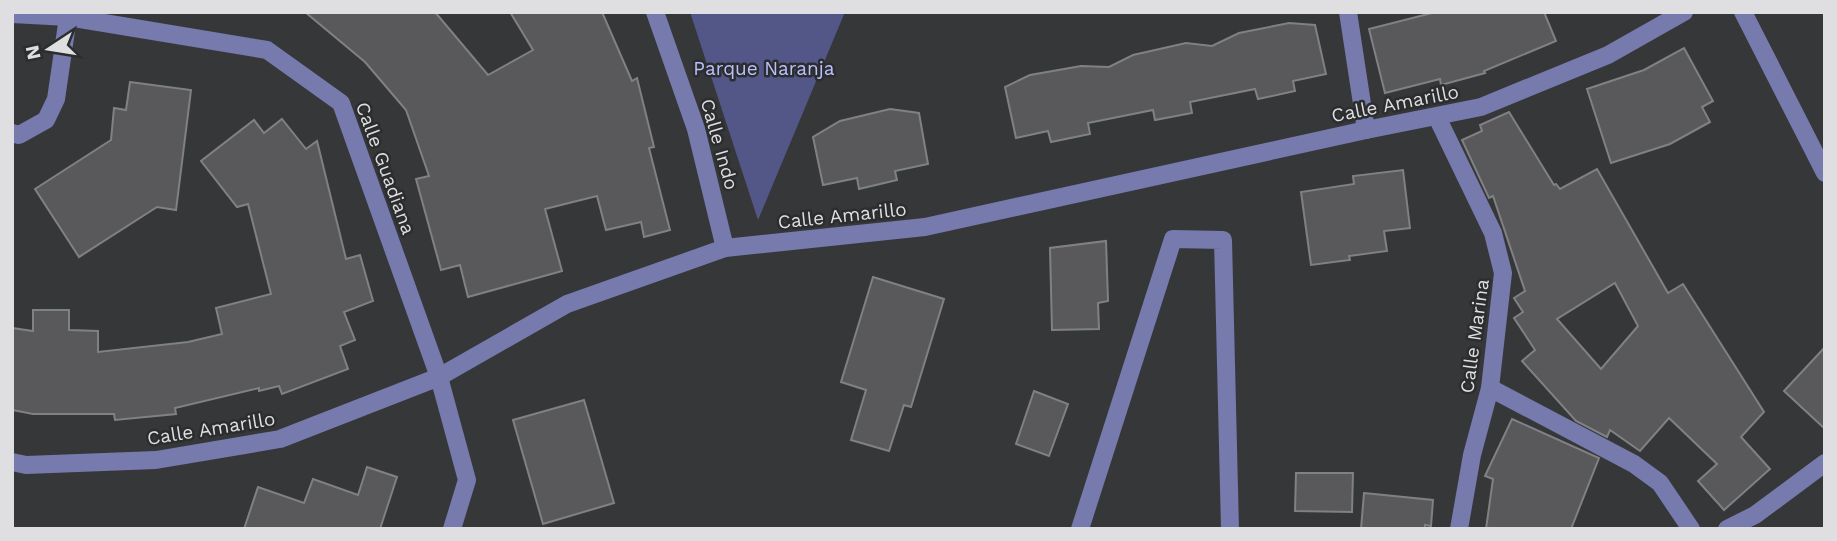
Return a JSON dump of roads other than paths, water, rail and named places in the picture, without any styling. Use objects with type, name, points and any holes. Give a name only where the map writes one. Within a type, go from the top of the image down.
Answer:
[{"type":"street","name":"Calle Indo","points":[[655,12],[696,129],[725,248]]},
{"type":"street","points":[[1348,12],[1366,130]]},
{"type":"street","name":"Calle Amarillo","points":[[12,463],[26,465],[156,460],[280,439],[439,377],[567,304],[725,248],[925,227],[1481,107],[1608,55],[1684,12]]},
{"type":"street","points":[[1743,12],[1825,173]]},
{"type":"street","name":"Calle Guadiana","points":[[12,14],[68,18],[267,50],[341,103],[439,377],[467,480],[452,529]]},
{"type":"street","points":[[12,133],[19,135],[46,120],[56,99],[68,18]]},
{"type":"street","name":"Calle Marina","points":[[1437,117],[1493,233],[1503,273],[1490,388],[1472,455],[1459,529]]},
{"type":"street","points":[[1080,529],[1173,239],[1223,240],[1230,529]]},
{"type":"street","points":[[1490,388],[1634,464],[1660,483],[1691,529]]},
{"type":"street","points":[[1727,529],[1755,515],[1825,463]]},
{"type":"park label","name":"Parque Naranja","points":[[764,68]]}]
